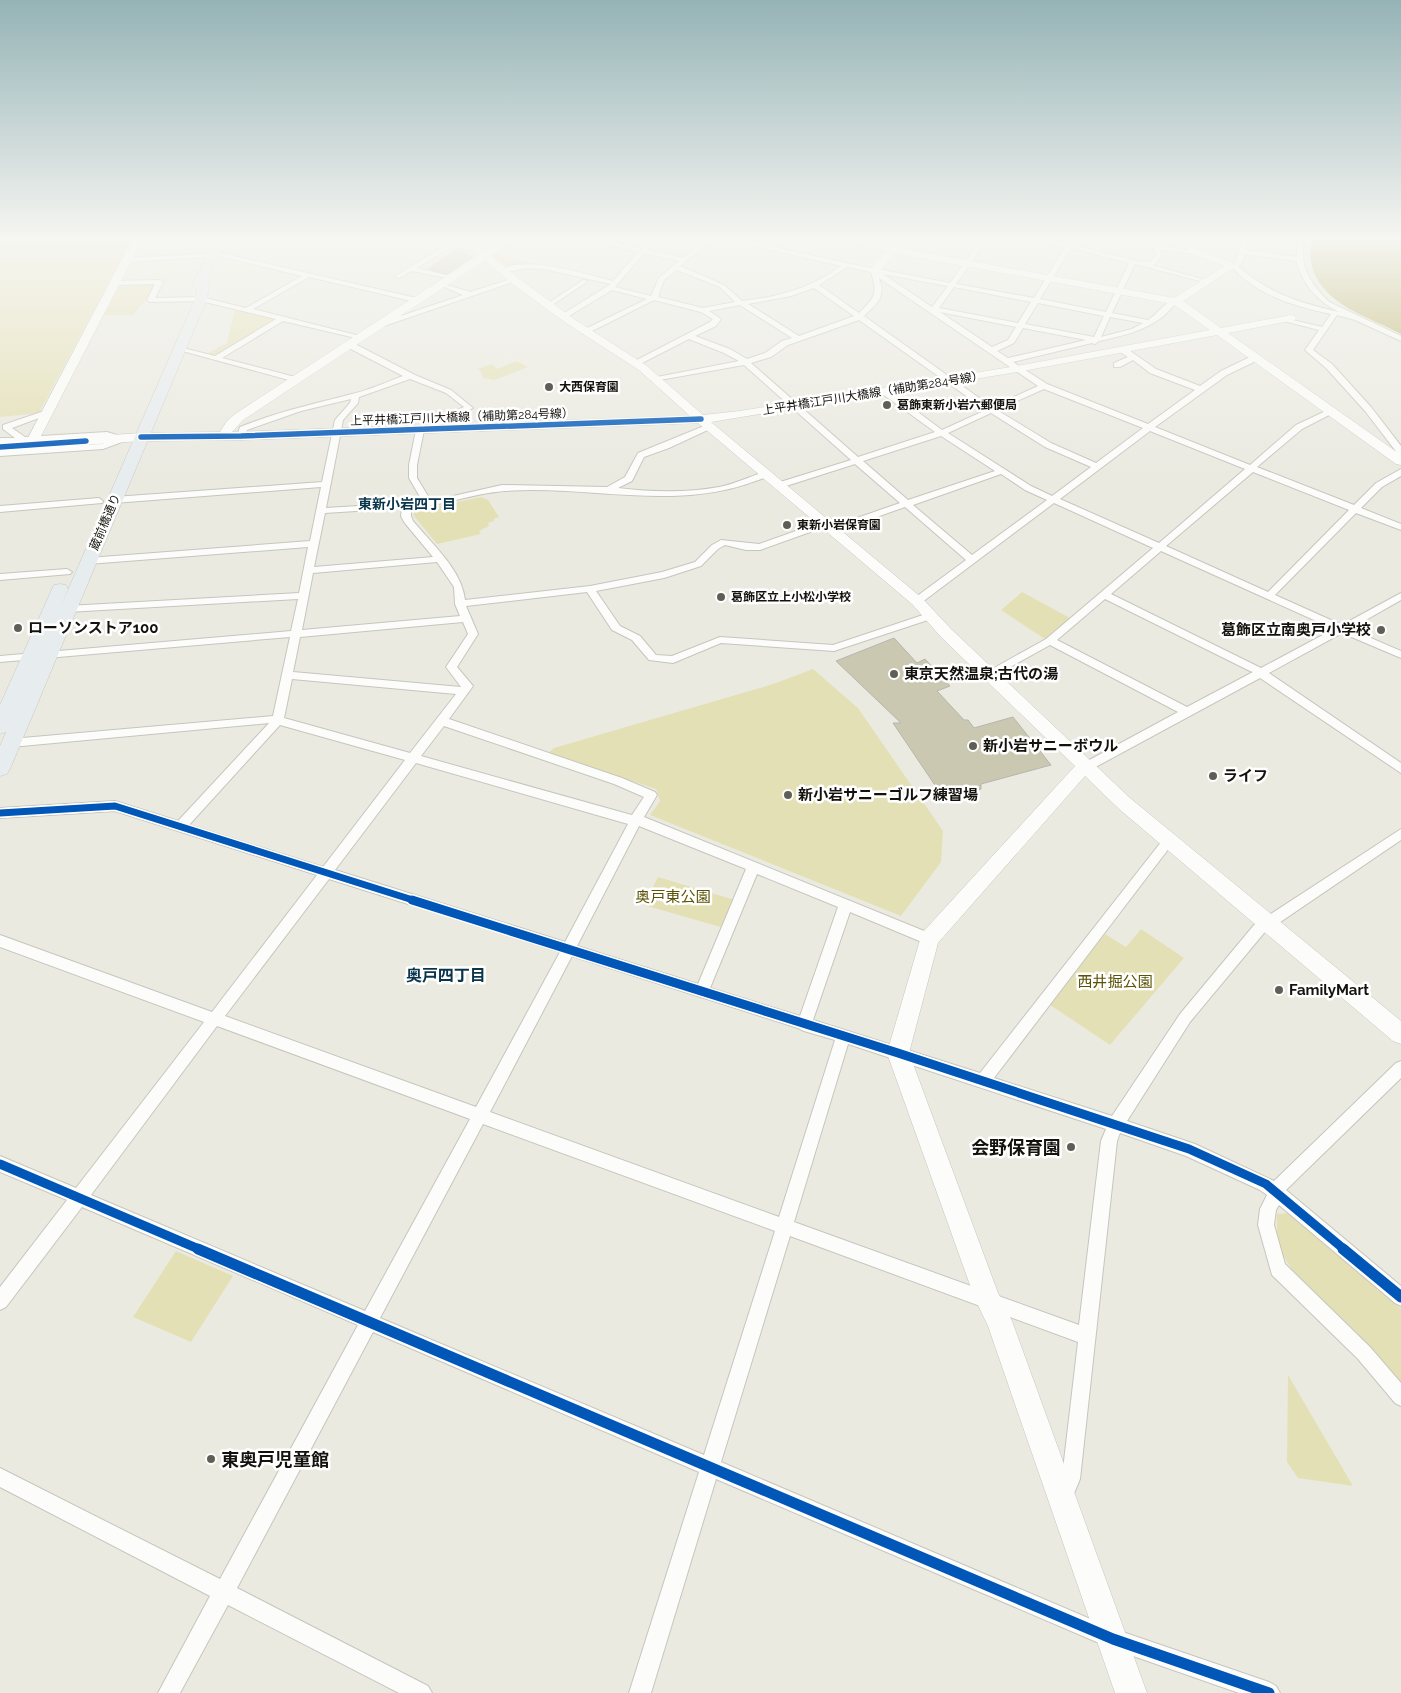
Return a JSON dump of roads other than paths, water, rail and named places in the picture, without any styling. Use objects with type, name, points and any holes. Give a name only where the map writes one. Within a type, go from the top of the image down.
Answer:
[{"type":"main road","name":"蔵前橋通り","points":[[0,769],[11,743],[68,572],[107,501],[186,319]]},
{"type":"main road","name":"蔵前橋通り","points":[[134,438],[179,349],[189,319]]},
{"type":"main road","name":"蔵前橋通り","points":[[0,726],[67,609],[88,561],[107,501]]},
{"type":"street","points":[[34,438],[95,319]]},
{"type":"street","points":[[216,359],[280,319]]},
{"type":"street","points":[[286,319],[360,337]]},
{"type":"street","points":[[224,436],[231,424],[239,417],[387,319]]},
{"type":"street","points":[[380,324],[395,319]]},
{"type":"street","points":[[567,319],[635,362],[657,379],[705,423],[917,601],[946,634],[990,673],[1086,767],[1169,840],[1401,1034]]},
{"type":"street","points":[[586,332],[612,319]]},
{"type":"street","points":[[635,362],[713,324],[717,319]]},
{"type":"street","points":[[767,319],[799,339]]},
{"type":"street","points":[[657,379],[746,362],[768,355],[785,343],[854,319]]},
{"type":"street","points":[[862,319],[992,410],[1048,445],[1098,467]]},
{"type":"street","points":[[946,319],[1044,386],[1401,527]]},
{"type":"street","points":[[986,319],[1095,342]]},
{"type":"street","points":[[992,350],[1011,342],[1024,319]]},
{"type":"street","points":[[1095,342],[1105,319]]},
{"type":"street","points":[[1131,319],[1149,322]]},
{"type":"street","points":[[1007,361],[1095,342],[1134,331],[1154,319]]},
{"type":"street","points":[[1201,319],[1401,460]]},
{"type":"street","points":[[1288,319],[1323,329]]},
{"type":"street","name":"上平井橋江戸川大橋線（補助第284号線）","points":[[0,447],[134,438],[705,423],[794,406],[1017,369],[1288,319]]},
{"type":"street","points":[[1328,319],[1309,350],[1329,366],[1362,402],[1401,460]]},
{"type":"street","points":[[1360,319],[1401,339]]},
{"type":"street","points":[[689,336],[727,351],[746,362],[973,561]]},
{"type":"street","points":[[350,345],[426,384],[449,390],[457,395],[469,408],[435,424],[434,430]]},
{"type":"street","points":[[179,349],[296,380]]},
{"type":"street","points":[[1123,350],[1153,371],[1201,389]]},
{"type":"street","points":[[1117,365],[1134,357]]},
{"type":"street","points":[[917,601],[1201,389],[1224,373],[1255,358]]},
{"type":"street","points":[[241,436],[243,429],[282,413],[325,401],[355,396],[410,376]]},
{"type":"street","points":[[780,485],[942,433],[1044,386]]},
{"type":"street","points":[[884,391],[942,433],[1028,488],[1401,655]]},
{"type":"street","points":[[181,826],[278,720],[336,432],[339,420],[354,403],[355,396]]},
{"type":"street","points":[[990,673],[1050,641],[1299,427],[1330,411]]},
{"type":"street","points":[[22,439],[6,427],[47,412]]},
{"type":"street","points":[[609,490],[629,479],[641,455],[705,423]]},
{"type":"street","points":[[420,430],[413,465],[413,478],[429,504]]},
{"type":"street","points":[[0,441],[107,434],[134,438]]},
{"type":"street","points":[[0,453],[102,446],[134,438]]},
{"type":"street","points":[[1269,596],[1379,486],[1401,460]]},
{"type":"street","points":[[460,604],[590,589],[664,575],[698,564],[715,547],[724,542],[746,547],[760,547],[907,504],[1002,471]]},
{"type":"street","points":[[320,511],[429,504],[502,488],[609,490],[642,494],[692,493],[722,490],[767,474]]},
{"type":"street","points":[[0,509],[326,484]]},
{"type":"street","points":[[0,1301],[465,692],[468,686],[451,667],[472,634],[460,604],[459,587],[440,559],[409,522],[406,516],[407,506]]},
{"type":"street","points":[[88,561],[313,544]]},
{"type":"street","points":[[308,570],[440,559]]},
{"type":"street","points":[[0,577],[68,572]]},
{"type":"street","points":[[590,589],[616,628],[636,638],[653,658],[673,660],[720,640],[834,648],[930,616]]},
{"type":"street","points":[[1104,595],[1262,673],[1401,769]]},
{"type":"street","points":[[67,609],[303,596]]},
{"type":"street","points":[[1132,1693],[999,1321],[988,1299],[898,1053],[929,939],[1078,772],[1401,596]]},
{"type":"street","points":[[0,659],[465,620]]},
{"type":"street","points":[[1050,641],[1186,712]]},
{"type":"street","points":[[287,675],[465,692]]},
{"type":"street","points":[[11,743],[264,719],[278,720],[635,821],[645,822],[929,939]]},
{"type":"street","points":[[169,1693],[480,1116],[635,821],[651,795],[609,778],[442,721]]},
{"type":"street","points":[[0,814],[115,806],[804,1025],[898,1053],[982,1082],[1116,1124],[1188,1149],[1266,1184],[1401,1297]]},
{"type":"street","points":[[1062,1499],[1071,1479],[1109,1141],[1116,1124],[1185,1018],[1259,929],[1401,834]]},
{"type":"street","points":[[982,1082],[1169,840]]},
{"type":"street","points":[[701,992],[754,866]]},
{"type":"street","points":[[804,1025],[846,904]]},
{"type":"street","points":[[0,941],[1086,1336]]},
{"type":"street","points":[[640,1693],[843,1037]]},
{"type":"street","points":[[1401,1068],[1282,1182],[1268,1209],[1266,1225],[1278,1269],[1364,1353],[1401,1398]]},
{"type":"street","points":[[0,1164],[1113,1639],[1269,1693]]},
{"type":"street","points":[[0,1477],[421,1693]]},
{"type":"place","name":"大西保育園","points":[[549,387]]},
{"type":"place","name":"葛飾東新小岩六郵便局","points":[[887,405]]},
{"type":"place","name":"東新小岩保育園","points":[[787,525]]},
{"type":"place","name":"葛飾区立上小松小学校","points":[[721,597]]},
{"type":"place","name":"ローソンストア100","points":[[18,628]]},
{"type":"place","name":"葛飾区立南奥戸小学校","points":[[1381,630]]},
{"type":"place","name":"東京天然温泉;古代の湯","points":[[894,674]]},
{"type":"place","name":"新小岩サニーボウル","points":[[973,746]]},
{"type":"place","name":"ライフ","points":[[1213,776]]},
{"type":"place","name":"新小岩サニーゴルフ練習場","points":[[788,795]]},
{"type":"place","name":"FamilyMart","points":[[1279,990]]},
{"type":"place","name":"会野保育園","points":[[1071,1147]]},
{"type":"place","name":"東奥戸児童館","points":[[211,1459]]},
{"type":"district","name":"東新小岩四丁目","points":[[407,504]]},
{"type":"district","name":"奥戸四丁目","points":[[446,975]]},
{"type":"park label","name":"奥戸東公園","points":[[673,897]]},
{"type":"park label","name":"西井掘公園","points":[[1115,982]]}]
